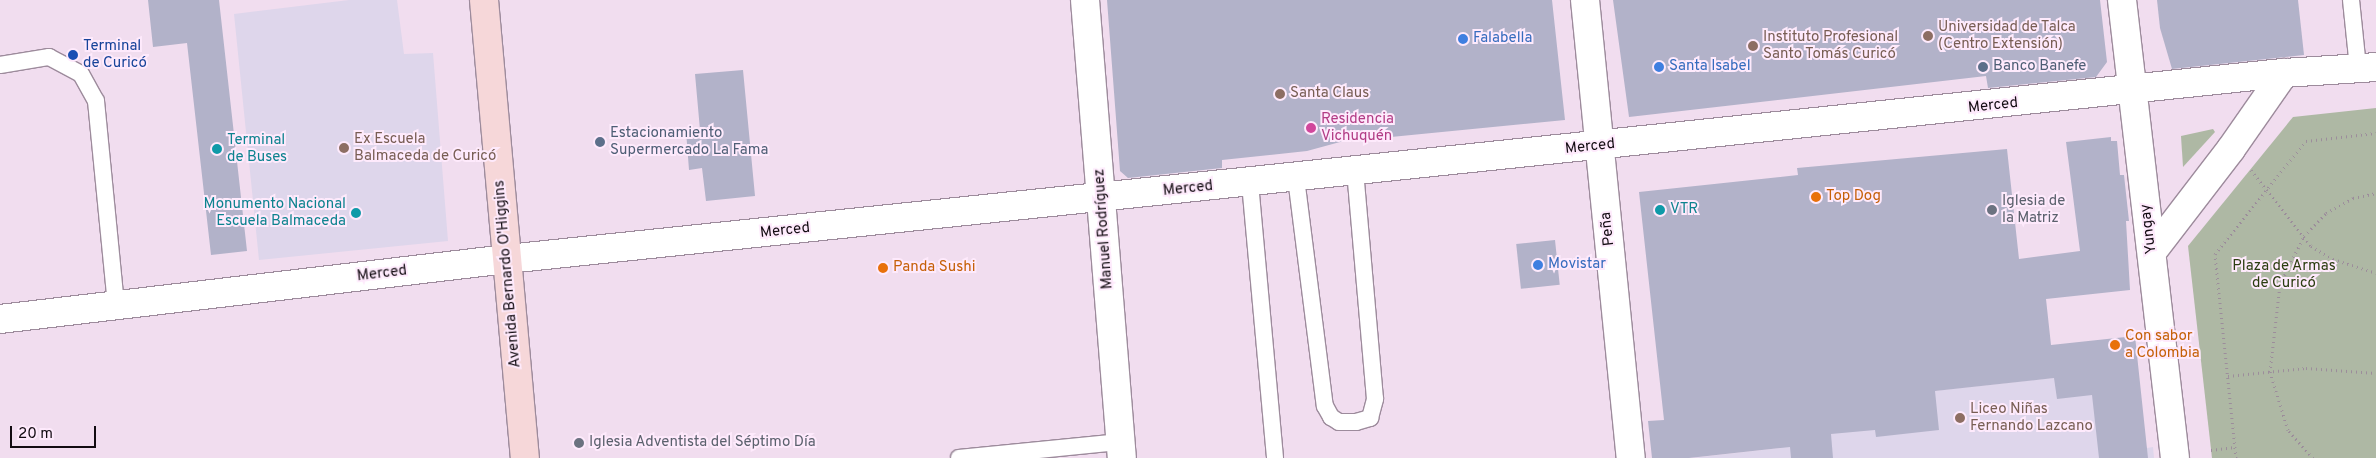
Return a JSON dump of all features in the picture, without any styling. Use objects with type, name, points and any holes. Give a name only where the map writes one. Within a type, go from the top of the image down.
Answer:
[{"type":"main road","name":"Avenida Bernardo O'Higgins","points":[[484,0],[525,458]]},
{"type":"street","name":"Manuel Rodríguez","points":[[1085,0],[1121,450]]},
{"type":"street","name":"Peña","points":[[1585,0],[1631,458]]},
{"type":"street","name":"Yungay","points":[[2122,0],[2176,458]]},
{"type":"street","name":"Merced","points":[[0,319],[507,260],[2133,91],[2284,73],[2367,67]]},
{"type":"street","points":[[2152,252],[2231,149],[2284,73]]},
{"type":"lane","points":[[2351,0],[2367,67]]},
{"type":"lane","points":[[0,65],[49,57],[81,74],[96,101],[116,305]]},
{"type":"lane","points":[[1296,178],[1325,406],[1331,417],[1340,422],[1356,422],[1370,418],[1375,399],[1355,172]]},
{"type":"lane","points":[[1250,182],[1275,458]]},
{"type":"lane","points":[[959,458],[1121,450]]},
{"type":"path","points":[[2236,458],[2215,254],[2306,141],[2376,133]]},
{"type":"path","points":[[2251,169],[2311,246],[2333,259],[2376,273]]},
{"type":"path","points":[[2313,458],[2288,430],[2270,372],[2280,284],[2304,236],[2326,213],[2353,198],[2376,193]]},
{"type":"path","points":[[2228,376],[2306,368],[2376,373]]},
{"type":"path","points":[[2211,450],[2235,447]]},
{"type":"shaded area","name":"Ex Escuela Balmaceda de Curicó","points":[[349,0],[397,0],[404,54],[433,53],[448,241],[259,260],[234,14]]},
{"type":"shaded area","name":"Liceo Niñas Fernando Lazcano","points":[[2090,374],[2147,448],[2153,447],[2154,458],[1691,458],[1781,448],[1777,408]]},
{"type":"green space","name":"Plaza de Armas de Curicó","points":[[2376,108],[2376,458],[2212,458],[2188,246],[2293,117]]},
{"type":"green space","points":[[2213,129],[2215,132],[2183,167],[2181,136]]},
{"type":"building","name":"Terminal de Buses","points":[[148,0],[219,0],[247,251],[211,255],[187,43],[153,47]]},
{"type":"building","points":[[1107,0],[1552,0],[1565,120],[1340,142],[1307,151],[1222,160],[1222,168],[1128,178],[1120,171]]},
{"type":"building","points":[[1613,0],[2100,0],[2107,62],[2096,77],[1988,88],[1986,76],[1629,117]]},
{"type":"building","points":[[2157,0],[2298,0],[2304,55],[2172,69],[2160,28]]},
{"type":"building","points":[[743,70],[755,196],[706,201],[702,168],[689,170],[686,131],[700,130],[695,74]]},
{"type":"building","points":[[2111,137],[2111,141],[2117,141],[2120,175],[2124,175],[2129,221],[2126,221],[2130,290],[2046,299],[2051,345],[2135,336],[2148,458],[2099,458],[2092,395],[2057,399],[2054,378],[1935,391],[1939,430],[1876,437],[1875,430],[1831,434],[1833,458],[1791,458],[1790,447],[1689,458],[1652,458],[1648,421],[1664,420],[1639,192],[1798,175],[1797,168],[2007,149],[2019,259],[2080,251],[2066,142]]},
{"type":"building","name":"Movistar","points":[[1555,240],[1560,285],[1521,289],[1516,244]]},
{"type":"place","name":"Universidad de Talca (Centro Extensión)","points":[[1928,36]]},
{"type":"place","name":"Falabella","points":[[1463,39]]},
{"type":"place","name":"Instituto Profesional Santo Tomás Curicó","points":[[1753,46]]},
{"type":"place","name":"Terminal de Curicó","points":[[73,55]]},
{"type":"place","name":"Santa Isabel","points":[[1659,67]]},
{"type":"place","name":"Banco Banefe","points":[[1983,67]]},
{"type":"place","name":"Santa Claus","points":[[1280,94]]},
{"type":"place","name":"Residencia Vichuquén","points":[[1311,128]]},
{"type":"place","name":"Estacionamiento Supermercado La Fama","points":[[600,142]]},
{"type":"place","name":"Ex Escuela Balmaceda de Curicó","points":[[344,148]]},
{"type":"place","name":"Terminal de Buses","points":[[217,149]]},
{"type":"place","name":"Top Dog","points":[[1816,197]]},
{"type":"place","name":"VTR","points":[[1660,210]]},
{"type":"place","name":"Iglesia de la Matriz","points":[[1992,210]]},
{"type":"place","name":"Monumento Nacional Escuela Balmaceda","points":[[356,213]]},
{"type":"place","name":"Movistar","points":[[1538,265]]},
{"type":"place","name":"Panda Sushi","points":[[883,268]]},
{"type":"place","name":"Con sabor a Colombia","points":[[2115,345]]},
{"type":"place","name":"Liceo Niñas Fernando Lazcano","points":[[1960,418]]},
{"type":"place","name":"Iglesia Adventista del Séptimo Día","points":[[579,443]]}]
